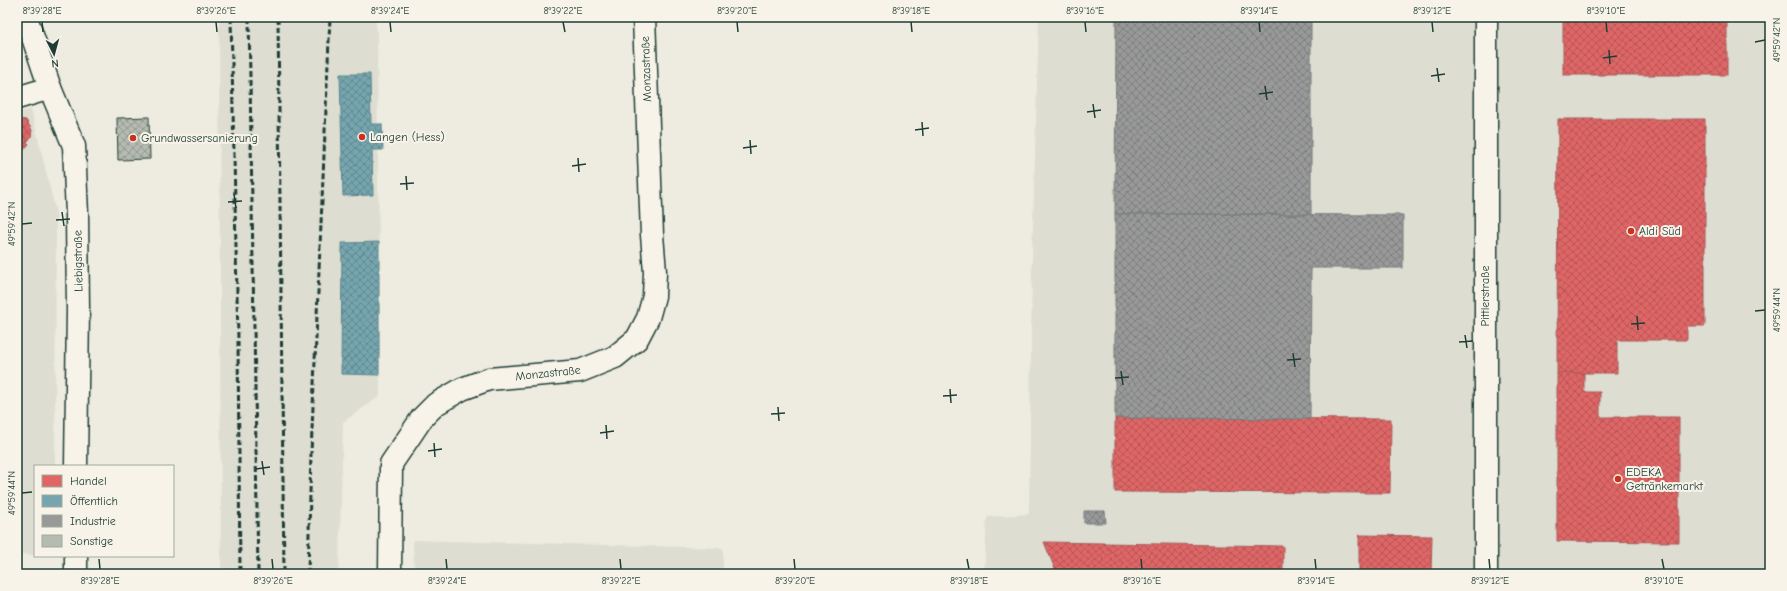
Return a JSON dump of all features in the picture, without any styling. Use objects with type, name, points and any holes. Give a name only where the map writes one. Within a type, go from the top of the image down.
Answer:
[{"type":"street","name":"Liebigstraße","points":[[26,17],[50,88],[74,146],[77,214],[78,309],[76,465]]},
{"type":"street","name":"Monzastraße","points":[[390,574],[391,464],[422,418],[436,404],[462,389],[489,379],[580,371],[615,357],[638,338],[648,318],[654,296],[655,272],[652,235],[644,17]]},
{"type":"street","name":"Pittlerstraße","points":[[1486,17],[1486,574]]},
{"type":"street","points":[[17,98],[50,88]]},
{"type":"street","points":[[76,557],[76,574]]},
{"type":"shaded area","points":[[219,17],[375,17],[377,31],[380,396],[343,422],[339,574],[221,574]]},
{"type":"shaded area","points":[[1039,17],[1770,17],[1770,574],[984,574],[987,517],[1029,514],[1032,257]]},
{"type":"shaded area","points":[[31,109],[56,213],[55,465],[34,465],[34,555],[17,554],[17,113]]},
{"type":"shaded area","points":[[413,540],[723,548],[723,574],[414,574]]},
{"type":"building: Handel","points":[[1563,17],[1727,17],[1727,75],[1563,75]]},
{"type":"building: Handel","points":[[17,119],[26,120],[32,130],[31,137],[27,142],[29,144],[20,154],[17,150]]},
{"type":"building: Handel","name":"Aldi Süd","points":[[1558,119],[1705,119],[1705,326],[1687,326],[1687,340],[1617,340],[1617,373],[1557,373]]},
{"type":"building: Handel","name":"EDEKA Getränkemarkt","points":[[1557,373],[1584,373],[1584,392],[1600,392],[1600,417],[1679,417],[1679,542],[1557,541]]},
{"type":"building: Handel","points":[[1115,418],[1391,419],[1390,493],[1115,492]]},
{"type":"building: Handel","points":[[1359,535],[1432,536],[1431,574],[1359,574]]},
{"type":"building: Handel","points":[[1044,542],[1283,546],[1283,574],[1057,574]]},
{"type":"building: Öffentlich","name":"Langen (Hess)","points":[[340,74],[370,74],[371,124],[382,124],[383,150],[372,150],[373,195],[343,196]]},
{"type":"building: Öffentlich","points":[[379,242],[379,375],[341,374],[342,243]]},
{"type":"building: Industrie","points":[[1116,17],[1311,17],[1311,214],[1115,214]]},
{"type":"building: Industrie","points":[[1115,214],[1403,215],[1403,268],[1311,268],[1310,419],[1115,418]]},
{"type":"building: Industrie","points":[[1084,511],[1105,511],[1106,523],[1084,523]]},
{"type":"building: Sonstige","name":"Grundwassersanierung","points":[[149,117],[150,159],[118,160],[117,118]]},
{"type":"railway","points":[[231,17],[238,340],[240,574]]},
{"type":"railway","points":[[249,17],[258,574]]},
{"type":"railway","points":[[278,17],[284,574]]},
{"type":"railway","points":[[308,574],[311,453],[330,17]]},
{"type":"place","name":"Langen (Hess)","points":[[362,137]]},
{"type":"place","name":"Grundwassersanierung","points":[[133,138]]},
{"type":"place","name":"Aldi Süd","points":[[1631,231]]},
{"type":"place","name":"EDEKA Getränkemarkt","points":[[1618,479]]}]
